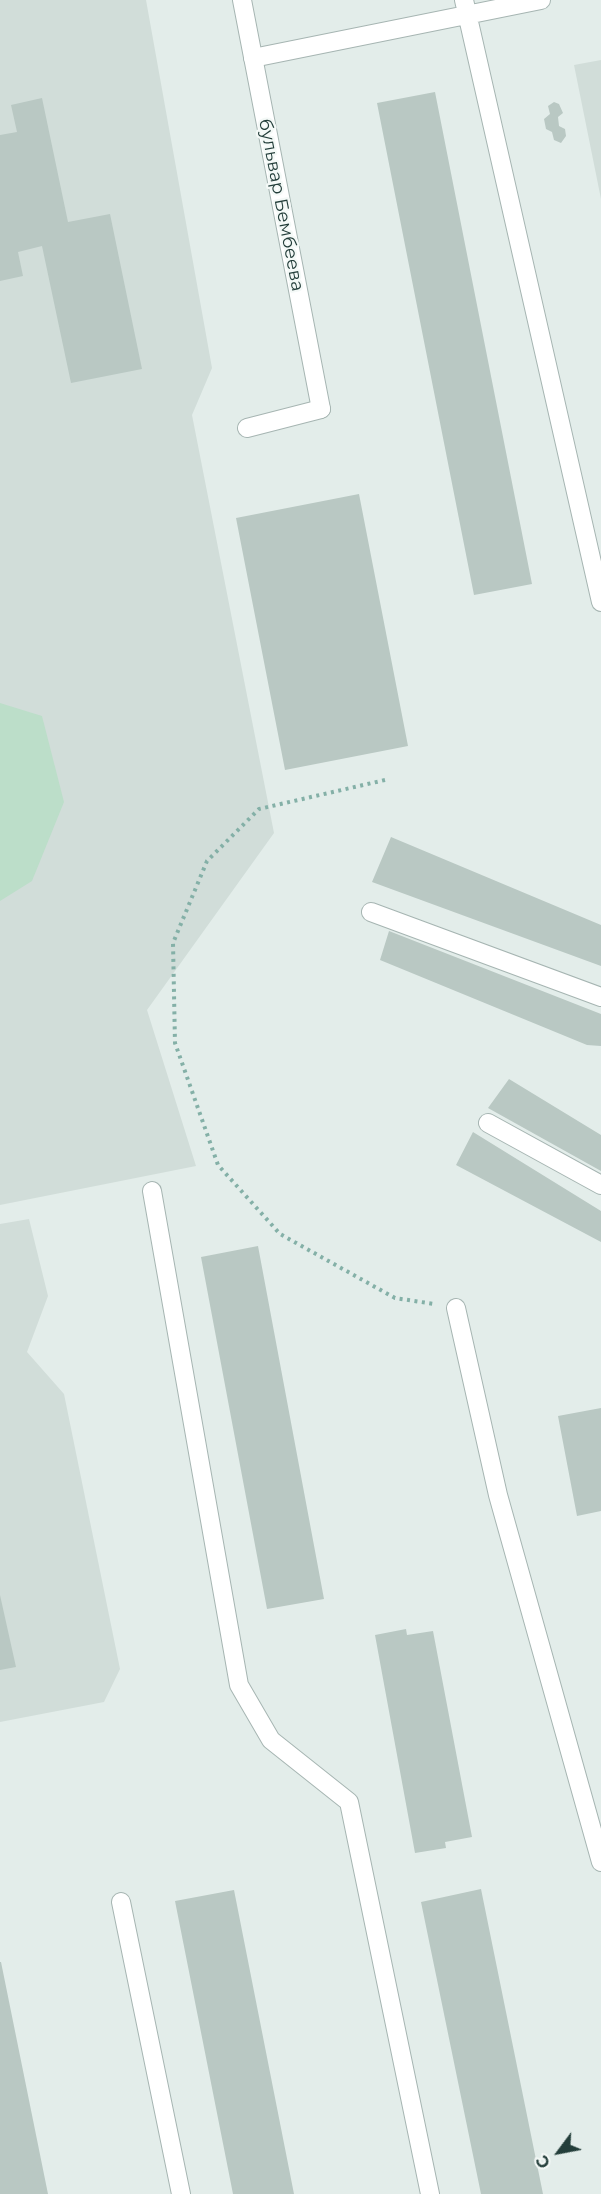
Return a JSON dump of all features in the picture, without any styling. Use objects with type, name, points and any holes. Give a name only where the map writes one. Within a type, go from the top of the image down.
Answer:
[{"type":"street","name":"бульвар Бембеева","points":[[242,0],[321,409],[248,428]]},
{"type":"street","points":[[253,58],[465,8],[541,0]]},
{"type":"street","points":[[465,8],[601,602]]},
{"type":"street","points":[[371,912],[601,997]]},
{"type":"street","points":[[488,1123],[601,1185]]},
{"type":"street","points":[[152,1191],[239,1686],[271,1740],[349,1802],[430,2194]]},
{"type":"street","points":[[456,1308],[498,1495],[596,1826],[601,1862]]},
{"type":"street","points":[[120,1902],[181,2194]]},
{"type":"path","points":[[385,780],[259,809],[207,861],[173,943],[175,1043],[218,1165],[280,1234],[395,1298],[456,1308]]},
{"type":"shaded area","points":[[0,0],[146,0],[212,368],[192,415],[274,833],[147,1010],[196,1166],[0,1205]]},
{"type":"shaded area","points":[[601,60],[601,199],[574,65]]},
{"type":"shaded area","points":[[29,1219],[48,1296],[27,1352],[64,1394],[120,1669],[104,1702],[0,1722],[0,1224]]},
{"type":"green space","points":[[0,703],[42,716],[64,802],[32,881],[0,901]]},
{"type":"building","points":[[435,92],[532,584],[474,595],[377,103]]},
{"type":"building","points":[[42,98],[68,222],[110,214],[142,369],[71,383],[42,246],[18,252],[23,276],[0,281],[0,135],[17,132],[11,105]]},
{"type":"building","points":[[554,102],[559,104],[563,113],[558,117],[559,126],[565,129],[566,136],[561,143],[554,140],[552,132],[546,129],[544,119],[550,114],[548,106]]},
{"type":"building","points":[[359,494],[408,746],[285,770],[236,518]]},
{"type":"building","points":[[391,837],[601,925],[601,966],[372,882]]},
{"type":"building","points":[[389,931],[601,1014],[601,1046],[587,1045],[380,960]]},
{"type":"building","points":[[509,1079],[601,1135],[601,1171],[488,1108]]},
{"type":"building","points":[[473,1132],[601,1211],[601,1242],[456,1165]]},
{"type":"building","points":[[258,1246],[324,1599],[267,1609],[201,1257]]},
{"type":"building","points":[[601,1408],[601,1511],[577,1516],[558,1416]]},
{"type":"building","points":[[0,1595],[16,1667],[0,1670]]},
{"type":"building","points":[[406,1629],[407,1635],[433,1631],[472,1837],[445,1842],[446,1848],[415,1853],[375,1635]]},
{"type":"building","points":[[481,1889],[543,2194],[481,2194],[421,1902]]},
{"type":"building","points":[[234,1890],[294,2194],[233,2194],[175,1901]]},
{"type":"building","points":[[1,1962],[48,2194],[0,2194]]}]
